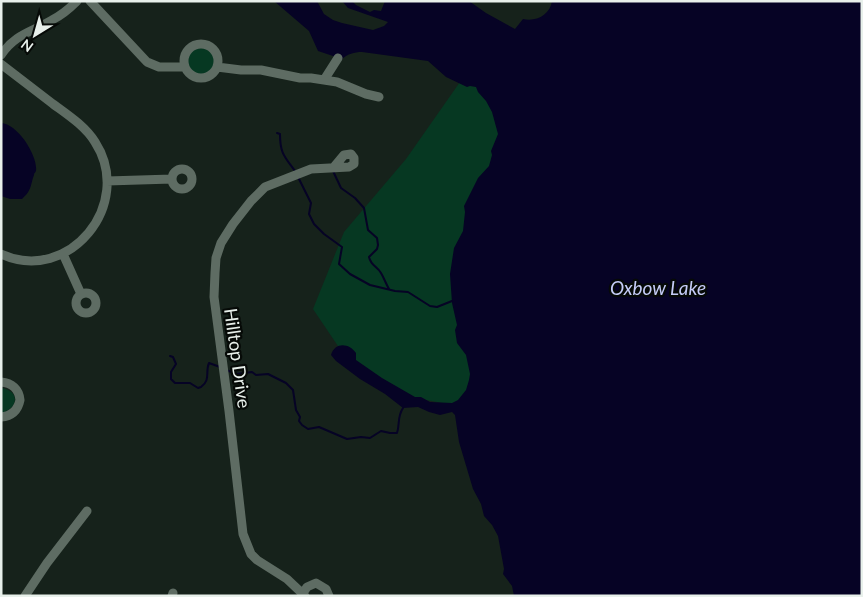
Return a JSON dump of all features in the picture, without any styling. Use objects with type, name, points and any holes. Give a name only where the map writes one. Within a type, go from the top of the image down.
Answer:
[{"type":"street","points":[[1,55],[13,41],[24,33],[66,12],[77,1]]},
{"type":"street","points":[[90,1],[146,62],[159,67],[185,67]]},
{"type":"street","points":[[197,44],[209,46],[216,55],[217,67],[211,75],[201,78],[191,75],[185,67],[184,56],[192,46],[197,44]]},
{"type":"street","points":[[324,80],[338,58]]},
{"type":"street","points":[[1,64],[82,127],[95,142],[103,158],[108,192],[104,208],[93,229],[63,254],[45,260],[27,262],[1,254]]},
{"type":"street","points":[[217,67],[261,70],[300,78],[337,82],[366,94],[380,97]]},
{"type":"street","name":"Hilltop Drive","points":[[330,596],[326,589],[316,583],[307,587],[304,594],[287,579],[257,560],[251,554],[243,534],[214,297],[216,258],[221,243],[250,201],[265,187],[311,169],[334,167]]},
{"type":"street","points":[[107,181],[172,179]]},
{"type":"street","points":[[63,254],[82,294]]},
{"type":"street","points":[[1,382],[15,388],[20,400],[15,411],[9,416],[1,416]]},
{"type":"street","points":[[25,596],[47,563],[87,511]]},
{"type":"green space","points":[[201,48],[210,52],[214,61],[210,70],[201,74],[192,70],[188,61],[192,52]]},
{"type":"green space","points":[[474,62],[523,121],[464,407],[399,395],[344,355],[313,309],[344,232],[406,159]]},
{"type":"green space","points":[[1,388],[12,392],[15,400],[11,408],[1,413]]},
{"type":"water","name":"Oxbow Lake","points":[[274,1],[317,1],[324,14],[333,20],[373,30],[384,26],[388,22],[348,8],[342,1],[352,1],[370,12],[374,10],[381,11],[385,1],[469,1],[515,29],[523,19],[533,19],[545,14],[552,1],[862,1],[862,596],[514,596],[512,586],[503,574],[504,569],[498,536],[484,516],[481,504],[473,489],[459,442],[455,415],[452,412],[440,415],[418,407],[403,408],[385,394],[360,379],[331,355],[339,346],[350,347],[356,353],[356,360],[382,378],[415,397],[421,397],[430,402],[452,403],[458,400],[466,390],[470,374],[466,355],[457,343],[455,330],[457,325],[452,303],[450,274],[454,248],[463,231],[464,206],[478,178],[489,166],[492,155],[491,151],[498,134],[492,112],[476,87],[467,87],[446,77],[428,61],[362,52],[356,52],[342,59],[318,51],[309,31]]},
{"type":"water","points":[[1,123],[14,129],[20,135],[34,157],[36,171],[29,190],[22,199],[10,199],[1,196]]},
{"type":"waterway","points":[[277,133],[280,134],[283,154],[295,171]]},
{"type":"waterway","points":[[333,171],[341,188],[355,198],[364,208],[368,230],[377,238],[378,245],[377,249],[369,257],[381,273],[389,289]]},
{"type":"waterway","points":[[298,177],[311,203],[309,214],[314,224],[342,247],[339,264],[350,274],[370,285],[408,292],[430,306],[437,307],[452,301]]},
{"type":"waterway","points":[[170,356],[173,357],[176,364],[171,372],[171,379],[175,383],[190,383],[198,388],[201,387],[206,382],[209,363],[220,367]]},
{"type":"waterway","points":[[226,370],[237,374],[252,372],[256,375],[268,374],[286,383],[293,390],[296,410],[302,425],[308,429],[319,427],[347,439],[370,438],[381,431],[397,433],[400,414],[403,408]]}]
